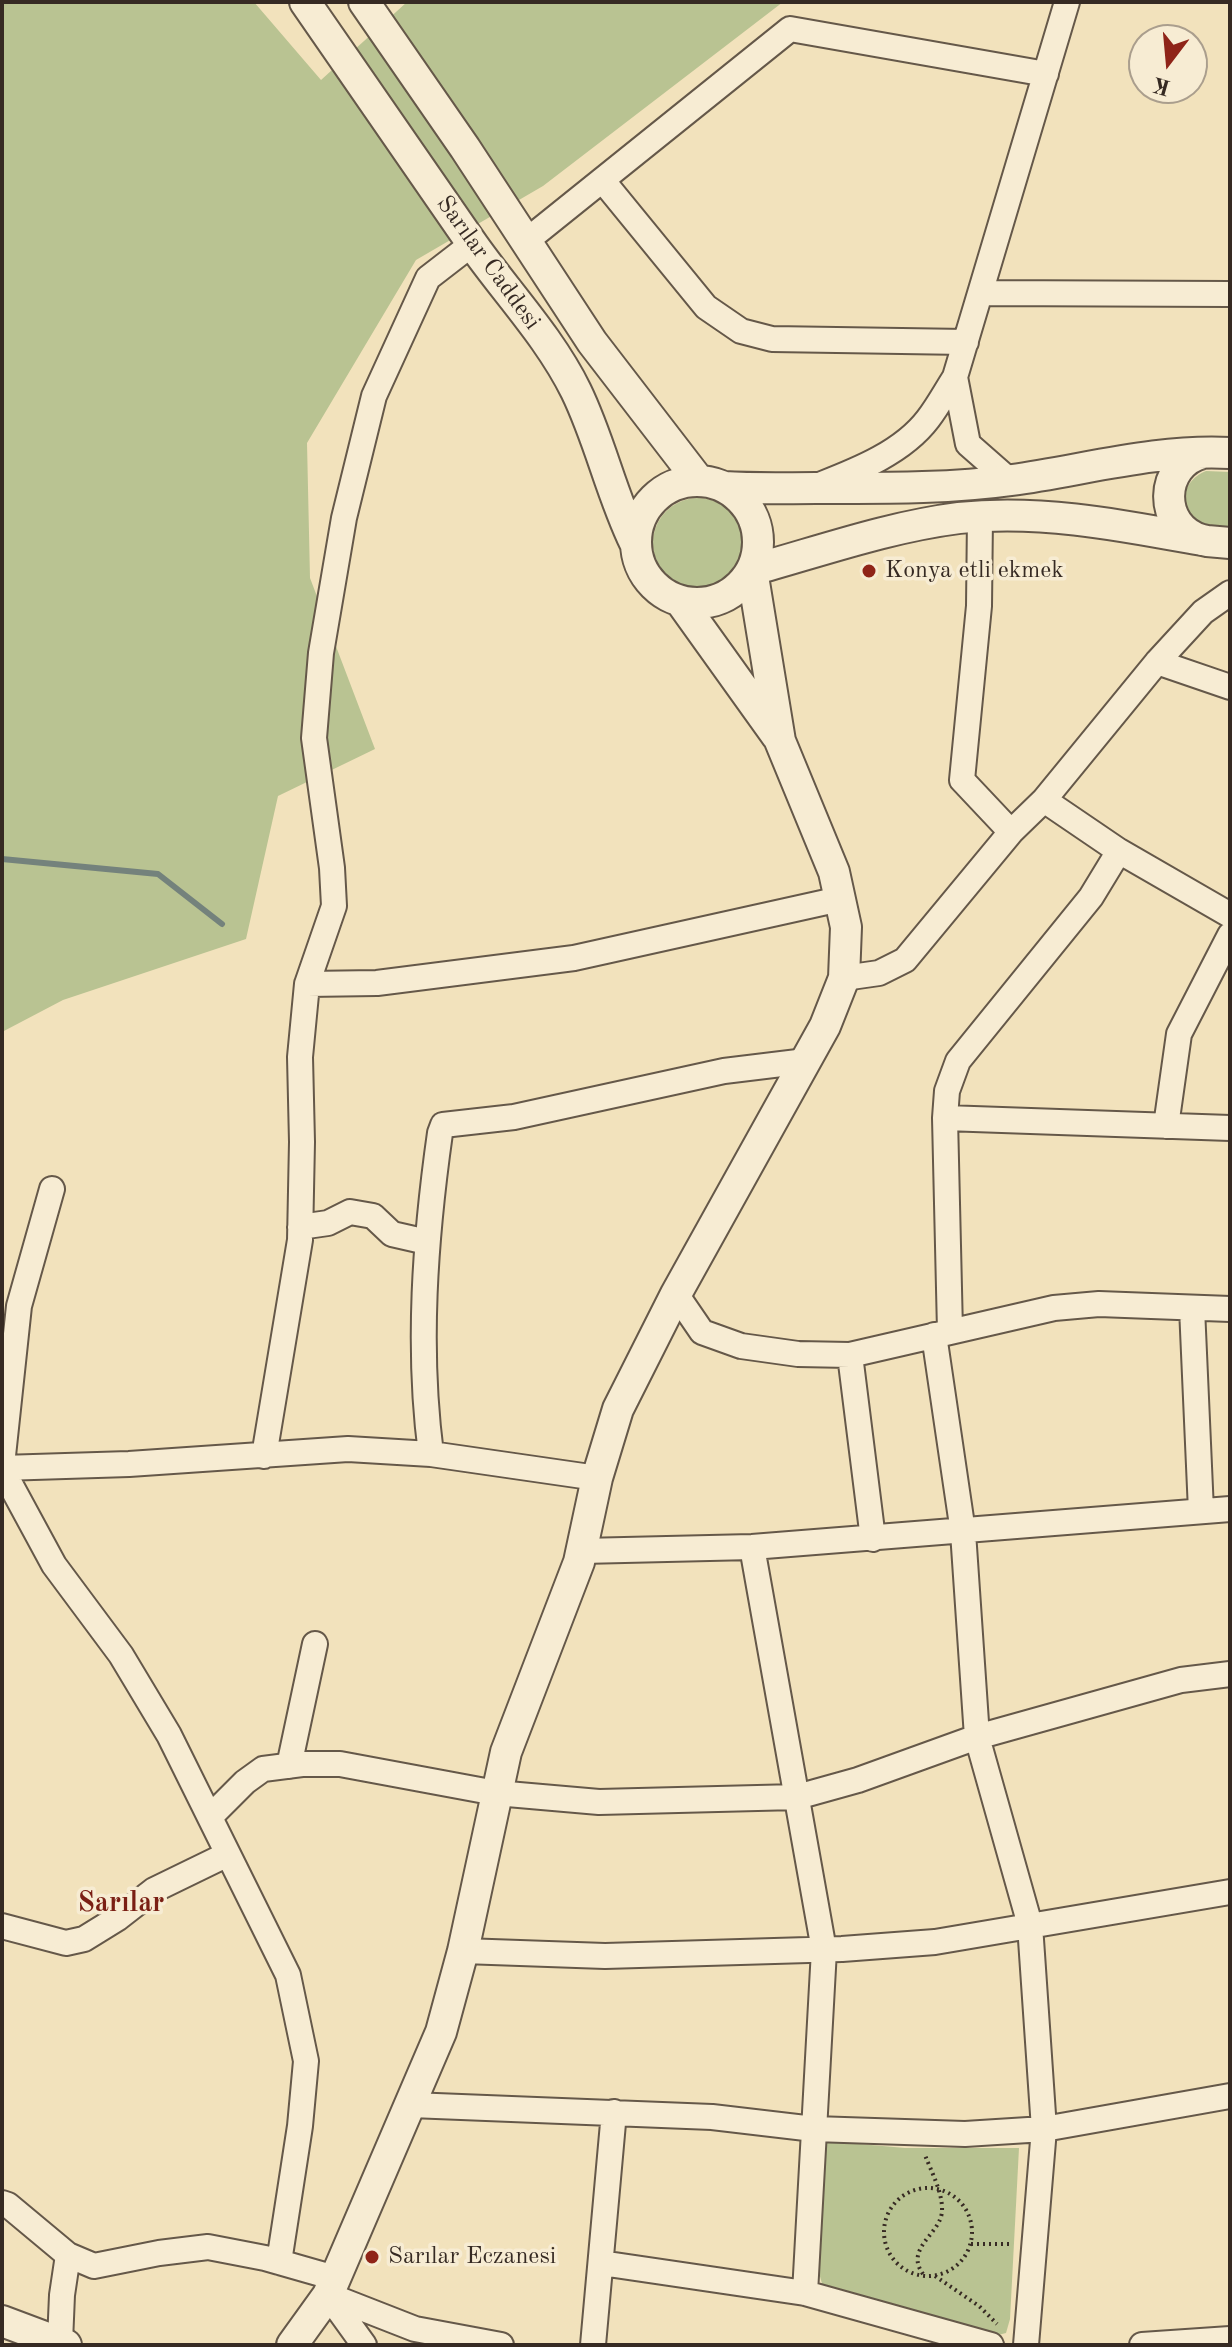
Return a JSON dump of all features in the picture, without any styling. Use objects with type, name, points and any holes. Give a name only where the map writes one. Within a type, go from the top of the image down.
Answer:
[{"type":"street","name":"Sarılar Caddesi","points":[[298,2343],[332,2287],[441,2032],[463,1951],[496,1793],[516,1723],[582,1551],[597,1478],[618,1409],[676,1294],[825,1026],[844,978],[846,927],[834,872],[780,741],[681,602],[663,594],[648,580],[620,511],[607,464],[575,389],[526,313],[472,244],[305,2]]},
{"type":"street","name":"Sarılar Caddesi","points":[[364,2],[465,148],[592,342],[712,484],[740,498],[752,514],[758,532],[758,552],[752,570],[780,741]]},
{"type":"street","points":[[812,488],[863,468],[904,441],[927,421],[955,377],[1067,2]]},
{"type":"street","points":[[525,242],[790,29],[1046,74]]},
{"type":"street","points":[[603,181],[706,307],[741,331],[772,339],[966,342]]},
{"type":"street","points":[[264,1456],[300,1227],[300,1057],[307,984],[334,906],[332,868],[314,738],[321,653],[344,518],[374,396],[428,278],[472,244]]},
{"type":"street","points":[[981,293],[1230,294]]},
{"type":"street","points":[[955,377],[968,444],[1009,480]]},
{"type":"street","points":[[635,543],[638,523],[647,506],[662,492],[680,483],[784,490],[923,488],[1009,480],[1140,459],[1220,452]]},
{"type":"street","points":[[1219,542],[1193,537],[1181,529],[1168,503],[1168,488],[1173,474],[1183,463],[1195,455],[1220,452]]},
{"type":"street","points":[[681,602],[702,604],[723,599],[740,587],[752,570],[864,536],[980,517],[1066,517],[1219,542]]},
{"type":"street","points":[[980,517],[979,606],[962,780],[1011,832]]},
{"type":"street","points":[[844,978],[879,973],[905,960],[1011,832],[1044,800],[1157,662],[1203,612],[1230,593]]},
{"type":"street","points":[[1157,662],[1230,687]]},
{"type":"street","points":[[1044,800],[1119,851],[1230,915]]},
{"type":"street","points":[[601,2263],[805,2293],[1008,2341],[1034,2244],[1044,2129],[1030,1925],[977,1737],[963,1532],[942,1333],[947,1091],[958,1061],[1091,897],[1119,851]]},
{"type":"street","points":[[307,984],[377,983],[574,958],[840,899]]},
{"type":"street","points":[[1166,1126],[1179,1034],[1230,935]]},
{"type":"street","points":[[431,1454],[424,1389],[427,1242],[431,1192],[443,1125],[514,1117],[724,1071],[806,1061]]},
{"type":"street","points":[[945,1118],[1230,1128]]},
{"type":"street","points":[[52,1189],[19,1306],[2,1468],[54,1565],[121,1655],[169,1735],[288,1975],[306,2061],[300,2126],[279,2262]]},
{"type":"street","points":[[300,1227],[328,1223],[350,1212],[373,1216],[392,1234],[427,1242]]},
{"type":"street","points":[[676,1294],[702,1332],[741,1346],[798,1354],[850,1355],[1054,1308],[1099,1304],[1230,1309]]},
{"type":"street","points":[[1192,1308],[1201,1511]]},
{"type":"street","points":[[850,1355],[873,1539]]},
{"type":"street","points":[[2,1468],[129,1464],[348,1449],[431,1454],[597,1478]]},
{"type":"street","points":[[582,1551],[752,1547],[1230,1509]]},
{"type":"street","points":[[752,1547],[824,1950],[805,2293]]},
{"type":"street","points":[[289,1766],[315,1644]]},
{"type":"street","points":[[210,1817],[245,1782],[263,1769],[340,1764],[496,1793],[599,1802],[797,1797],[858,1780],[977,1737],[1181,1680],[1230,1674]]},
{"type":"street","points":[[2,1926],[66,1943],[84,1939],[154,1890],[228,1854]]},
{"type":"street","points":[[463,1951],[605,1956],[824,1950],[935,1942],[1230,1892]]},
{"type":"street","points":[[411,2105],[712,2117],[814,2129],[917,2134],[1044,2129],[1230,2096]]},
{"type":"street","points":[[593,2345],[614,2112]]},
{"type":"street","points":[[2,2203],[68,2255],[94,2266],[208,2247],[279,2262],[415,2329],[501,2345]]},
{"type":"street","points":[[2,2321],[63,2343],[62,2295],[68,2255]]},
{"type":"street","points":[[332,2287],[364,2345]]},
{"type":"street","points":[[1142,2345],[1230,2339]]},
{"type":"path","points":[[917,2134],[937,2189],[942,2215],[919,2249],[918,2262],[925,2276]]},
{"type":"path","points":[[923,2188],[950,2194],[962,2203],[969,2215],[973,2230],[971,2244],[954,2268],[925,2276],[911,2272],[899,2265],[890,2254],[885,2240],[889,2212],[897,2201],[923,2188]]},
{"type":"path","points":[[971,2244],[1034,2244]]},
{"type":"path","points":[[933,2275],[979,2306],[1008,2341]]},
{"type":"green space","points":[[2,2],[254,2],[321,80],[407,2],[783,2],[543,186],[416,260],[307,443],[310,578],[375,749],[278,796],[246,939],[63,1000],[2,1032]]},
{"type":"green space","points":[[1206,471],[1230,472],[1230,527],[1201,524],[1186,509],[1187,487]]},
{"type":"green space","points":[[698,498],[715,502],[730,511],[739,526],[743,543],[739,560],[730,575],[715,584],[698,588],[681,584],[666,575],[657,560],[653,543],[657,526],[666,511],[681,502]]},
{"type":"green space","points":[[826,2141],[905,2148],[1019,2148],[1010,2319],[1006,2333],[998,2335],[823,2287],[819,2273]]},
{"type":"waterway","points":[[2,859],[158,874],[222,924]]},
{"type":"place","name":"Konya etli ekmek","points":[[869,571]]},
{"type":"place","name":"Sarılar Eczanesi","points":[[372,2257]]},
{"type":"district","name":"Sarılar","points":[[121,1904]]}]
